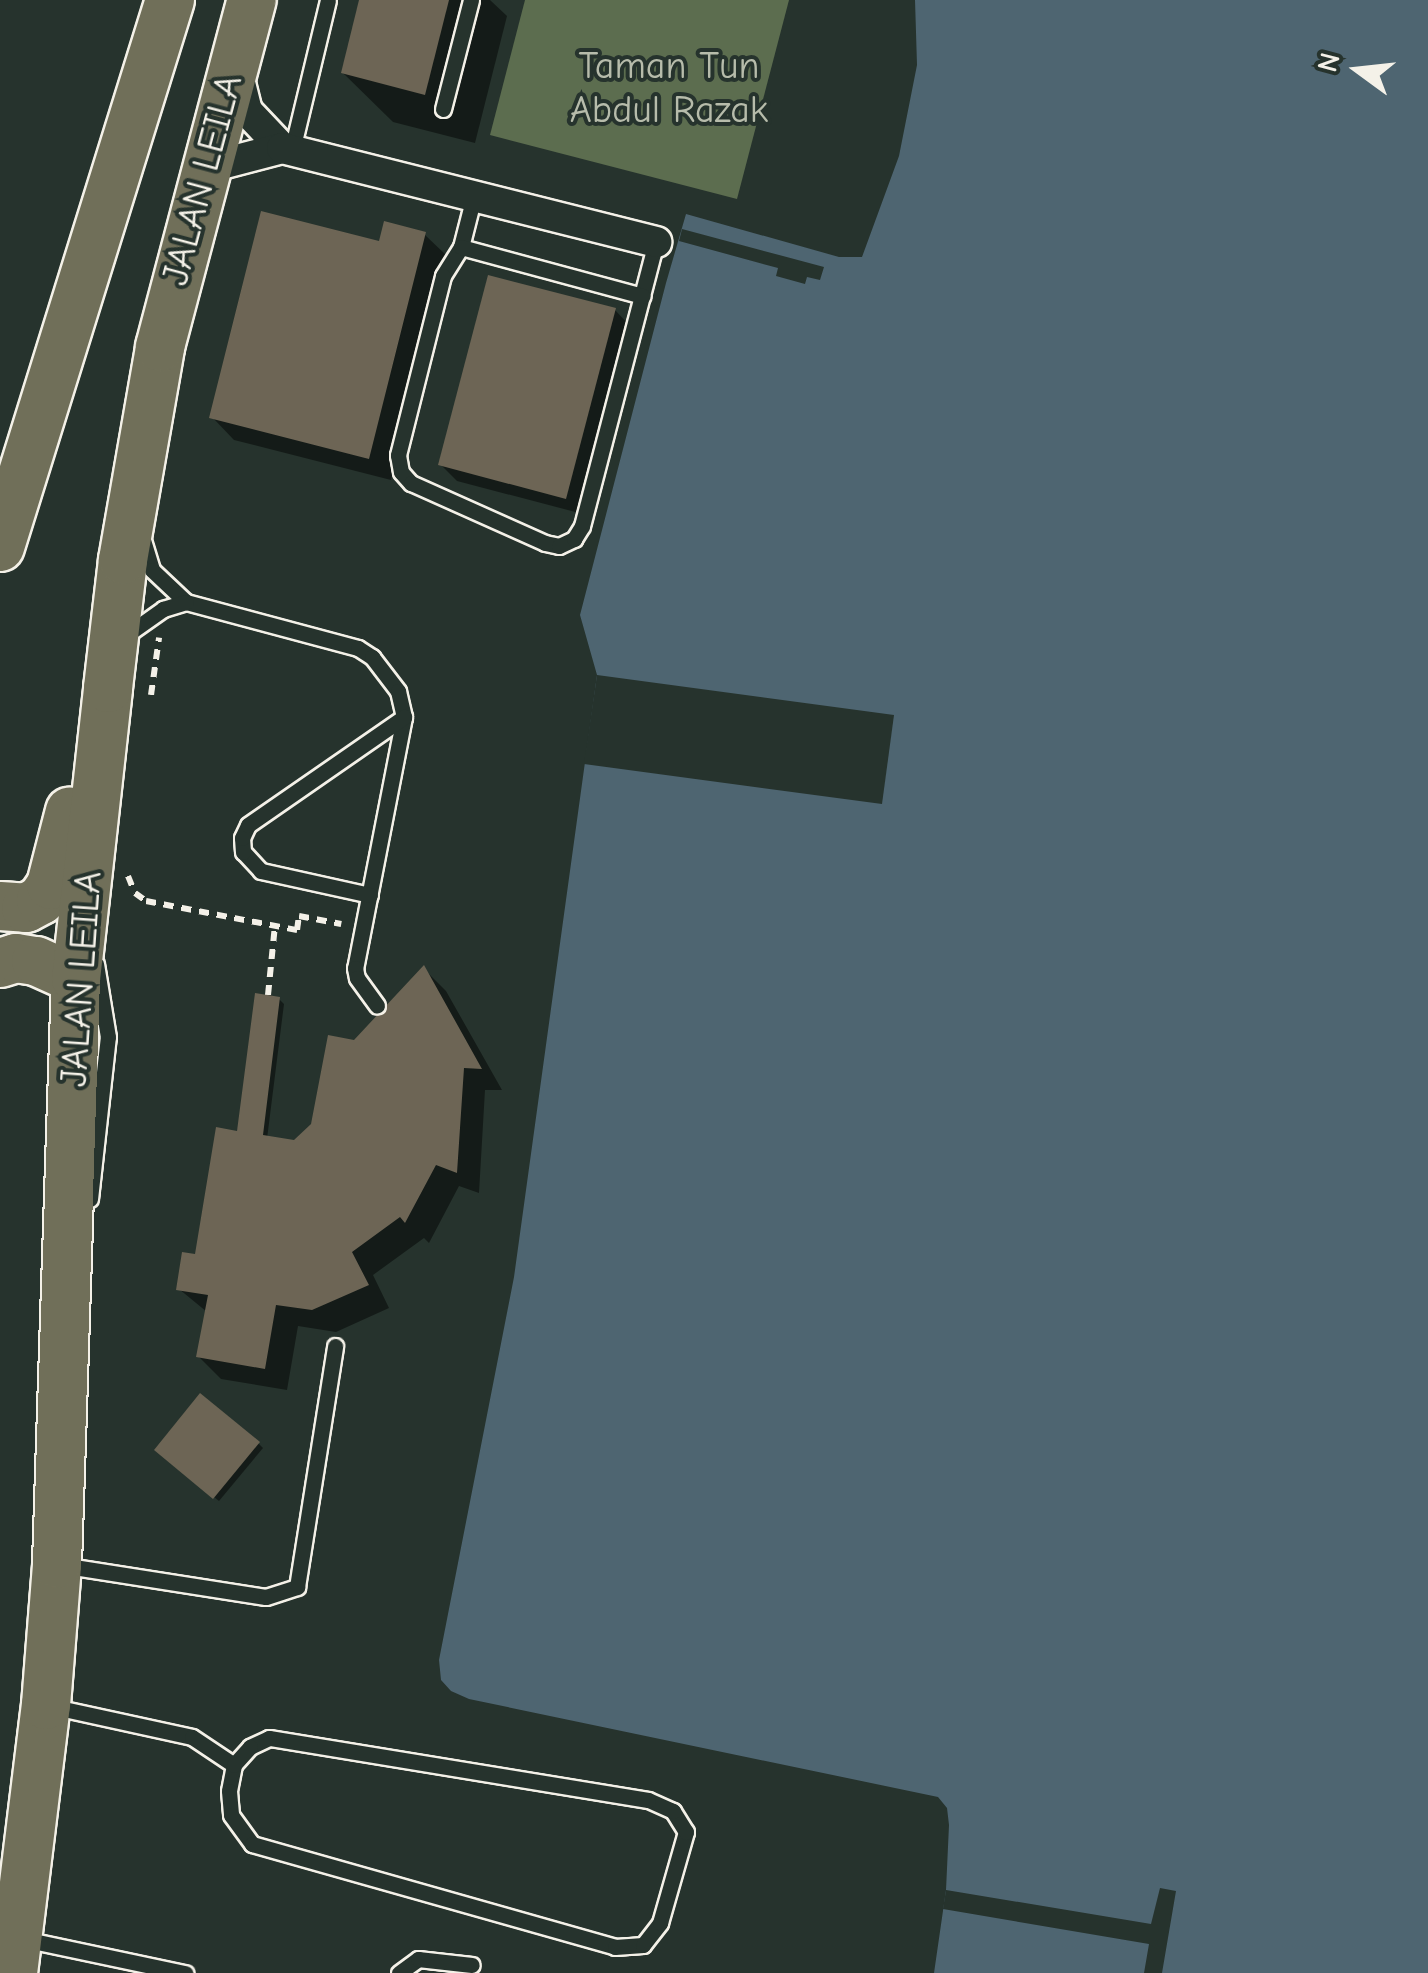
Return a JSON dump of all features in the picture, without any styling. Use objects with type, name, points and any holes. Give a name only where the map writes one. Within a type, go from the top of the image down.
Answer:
[{"type":"main road","points":[[0,547],[170,0]]},
{"type":"main road","name":"JALAN LEILA","points":[[16,1956],[46,1705],[57,1564],[68,1341],[76,979],[86,896],[124,679],[135,487],[160,347],[252,0]]},
{"type":"main road","points":[[0,906],[26,908],[40,900],[51,886],[81,767],[124,679]]},
{"type":"main road","points":[[0,964],[16,958],[36,961],[76,979]]},
{"type":"street","points":[[236,58],[247,111],[287,149]]},
{"type":"street","points":[[206,168],[287,149],[656,242]]},
{"type":"lane","points":[[287,149],[328,0]]},
{"type":"lane","points":[[443,109],[471,0]]},
{"type":"lane","points":[[474,196],[461,247],[444,276],[398,455],[400,472],[411,482],[545,544],[559,546],[574,539],[582,526],[656,242]]},
{"type":"lane","points":[[461,247],[642,296]]},
{"type":"lane","points":[[135,487],[145,556],[164,584],[186,602],[358,648],[392,682],[404,703],[356,978],[377,1006]]},
{"type":"lane","points":[[124,679],[163,609],[186,602]]},
{"type":"lane","points":[[370,895],[260,871],[243,852],[242,838],[248,825],[404,717]]},
{"type":"lane","points":[[86,896],[108,1037],[89,1210]]},
{"type":"lane","points":[[68,1341],[86,1229]]},
{"type":"lane","points":[[57,1564],[266,1597],[298,1587],[335,1346]]},
{"type":"lane","points":[[46,1705],[192,1738],[234,1765]]},
{"type":"lane","points":[[269,1738],[648,1800],[673,1811],[686,1832],[660,1923],[642,1945],[615,1947],[252,1844],[231,1814],[234,1765],[250,1747],[269,1738]]},
{"type":"lane","points":[[16,1956],[185,1973]]},
{"type":"lane","points":[[399,1973],[418,1958],[472,1964]]},
{"type":"path","points":[[124,679],[163,609]]},
{"type":"path","points":[[127,869],[135,893],[146,900],[297,930],[299,916],[362,929]]},
{"type":"path","points":[[268,995],[275,926]]},
{"type":"green space","name":"Taman Tun Abdul Razak","points":[[525,0],[789,0],[737,199],[490,135]]},
{"type":"water","points":[[915,0],[1428,0],[1428,1973],[934,1973],[946,1890],[949,1825],[947,1808],[938,1797],[469,1699],[451,1691],[441,1680],[439,1660],[514,1277],[597,675],[580,615],[666,283],[686,214],[839,257],[862,257],[899,156],[917,65]]},
{"type":"pier","points":[[682,229],[824,267],[820,280],[807,277],[805,284],[776,276],[778,268],[679,241]]},
{"type":"pier","points":[[597,675],[894,715],[882,804],[584,764]]},
{"type":"pier","points":[[1160,1888],[1176,1891],[1162,1973],[1144,1973],[1149,1944],[943,1909],[946,1890],[1151,1924]]},
{"type":"building","points":[[359,0],[449,0],[425,95],[341,73]]},
{"type":"building","points":[[261,211],[379,241],[384,221],[426,232],[369,459],[209,418]]},
{"type":"building","points":[[488,275],[616,308],[566,499],[438,465]]},
{"type":"building","points":[[424,965],[482,1069],[464,1068],[457,1173],[436,1165],[405,1223],[400,1217],[352,1252],[369,1285],[312,1310],[276,1305],[265,1369],[196,1357],[208,1295],[176,1290],[182,1252],[195,1254],[216,1127],[237,1131],[255,993],[280,997],[263,1135],[294,1140],[311,1124],[328,1035],[354,1040]]},
{"type":"building","points":[[200,1393],[260,1442],[213,1499],[154,1450]]}]
